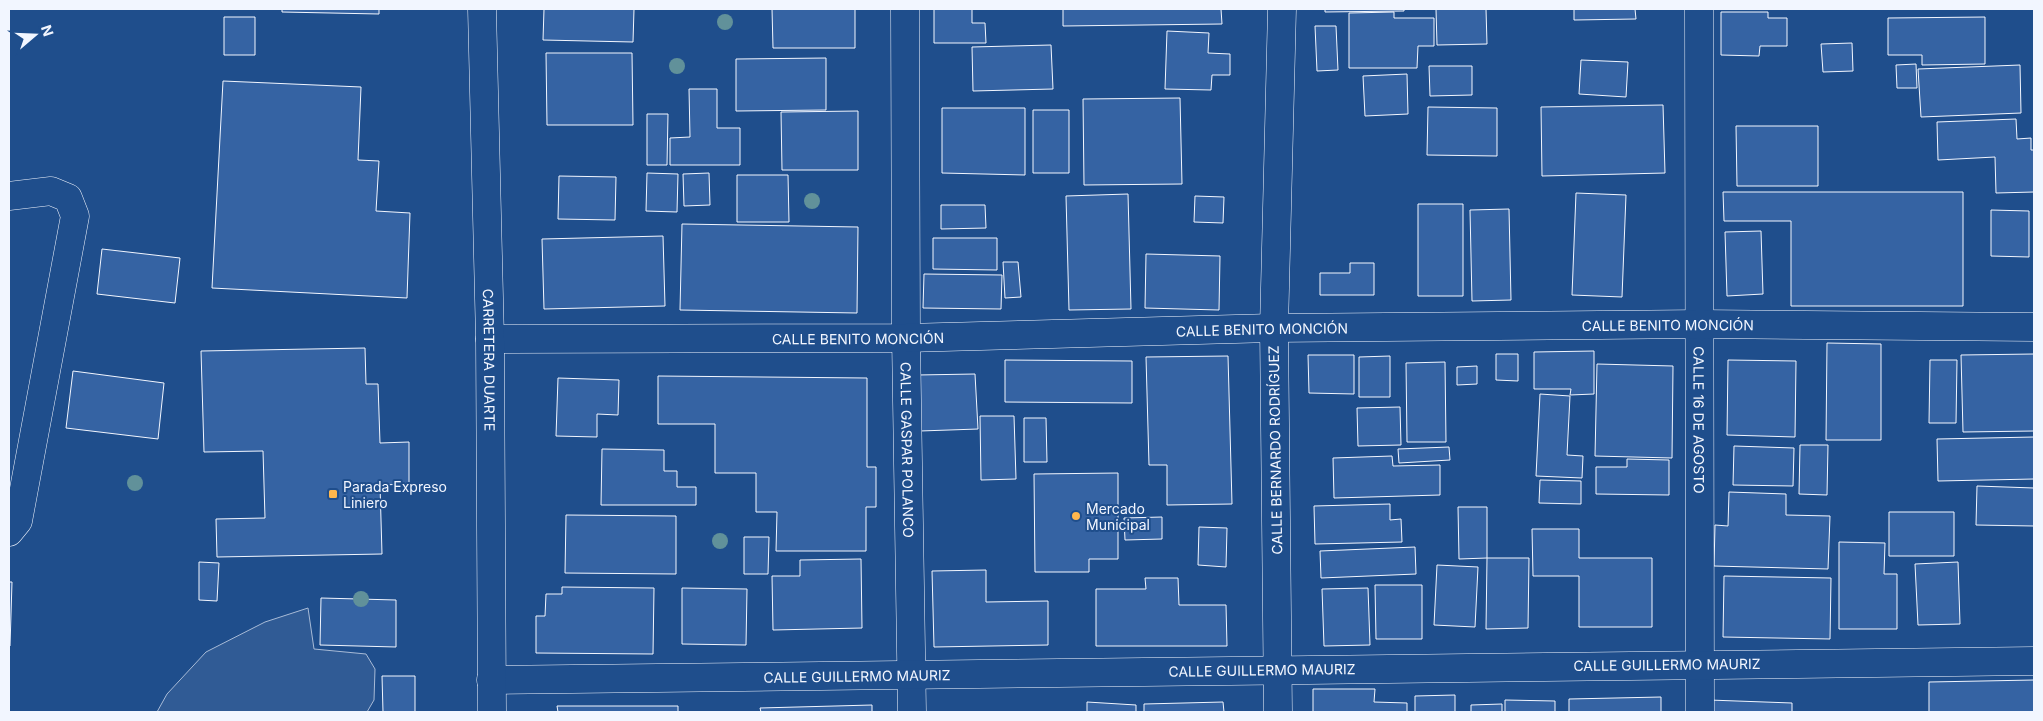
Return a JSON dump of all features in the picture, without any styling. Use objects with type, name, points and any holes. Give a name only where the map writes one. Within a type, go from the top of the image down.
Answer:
[{"type":"street","name":"CARRETERA DUARTE","points":[[482,9],[490,339],[492,712]]},
{"type":"street","name":"CALLE GASPAR POLANCO","points":[[905,9],[906,338],[912,712]]},
{"type":"street","name":"CALLE BERNARDO RODRÍGUEZ","points":[[1278,712],[1274,328],[1282,9]]},
{"type":"street","name":"CALLE 16 DE AGOSTO","points":[[1699,9],[1700,712]]},
{"type":"street","points":[[9,196],[51,191],[68,198],[75,216],[18,521],[9,532]]},
{"type":"street","name":"CALLE BENITO MONCIÓN","points":[[490,339],[906,338],[1274,328],[1700,324],[2034,327]]},
{"type":"street","name":"CALLE GUILLERMO MAURIZ","points":[[491,680],[912,676],[1699,662],[2034,661]]},
{"type":"shaded area","points":[[308,608],[314,649],[366,654],[375,669],[374,700],[367,712],[157,712],[167,694],[206,652],[265,622]]},
{"type":"building","points":[[282,9],[379,9],[379,14],[282,12]]},
{"type":"building","points":[[544,9],[634,9],[633,42],[543,40]]},
{"type":"building","points":[[772,9],[855,9],[855,48],[773,48]]},
{"type":"building","points":[[934,9],[972,9],[972,23],[985,23],[986,43],[934,43]]},
{"type":"building","points":[[1063,9],[1221,9],[1222,24],[1063,26]]},
{"type":"building","points":[[1325,9],[1404,9],[1404,11],[1325,12]]},
{"type":"building","points":[[1436,9],[1486,9],[1487,44],[1437,45]]},
{"type":"building","points":[[1574,9],[1635,9],[1636,19],[1574,20]]},
{"type":"building","points":[[1394,12],[1394,18],[1434,18],[1434,46],[1418,46],[1417,68],[1349,68],[1349,13]]},
{"type":"building","points":[[1721,12],[1768,12],[1768,18],[1787,18],[1787,46],[1760,46],[1759,56],[1721,55]]},
{"type":"building","points":[[224,17],[255,17],[255,55],[224,55]]},
{"type":"building","points":[[1985,17],[1985,64],[1922,65],[1922,55],[1888,55],[1888,18]]},
{"type":"building","points":[[1315,26],[1336,26],[1338,70],[1317,71]]},
{"type":"building","points":[[1167,31],[1209,33],[1208,53],[1230,54],[1230,75],[1212,75],[1211,90],[1165,89]]},
{"type":"building","points":[[1852,43],[1853,71],[1823,72],[1821,44]]},
{"type":"building","points":[[1051,45],[1053,89],[973,91],[972,47]]},
{"type":"building","points":[[546,53],[632,53],[633,125],[547,125]]},
{"type":"building","points":[[826,58],[826,110],[736,111],[736,59]]},
{"type":"building","points":[[1581,60],[1628,62],[1626,97],[1579,94]]},
{"type":"building","points":[[1916,64],[1917,88],[1897,88],[1896,65]]},
{"type":"building","points":[[2020,65],[2021,113],[1921,117],[1918,69]]},
{"type":"building","points":[[1429,66],[1472,66],[1472,95],[1430,96]]},
{"type":"building","points":[[1407,74],[1408,114],[1365,116],[1363,76]]},
{"type":"building","points":[[223,81],[361,87],[358,160],[379,161],[376,211],[410,213],[407,298],[212,288]]},
{"type":"building","points":[[689,89],[717,89],[717,128],[740,128],[740,165],[670,165],[670,138],[690,137]]},
{"type":"building","points":[[1180,98],[1182,184],[1084,185],[1083,99]]},
{"type":"building","points":[[1663,105],[1665,173],[1542,176],[1541,107]]},
{"type":"building","points":[[1428,107],[1497,108],[1497,156],[1427,155]]},
{"type":"building","points":[[942,108],[1025,108],[1025,175],[942,173]]},
{"type":"building","points":[[1033,110],[1069,110],[1069,173],[1033,173]]},
{"type":"building","points":[[858,111],[858,170],[782,170],[781,112]]},
{"type":"building","points":[[647,114],[668,114],[667,165],[647,165]]},
{"type":"building","points":[[2016,119],[2017,139],[2031,138],[2031,150],[2034,150],[2034,192],[1996,193],[1995,157],[1938,160],[1937,122]]},
{"type":"building","points":[[1736,126],[1818,126],[1818,186],[1737,186]]},
{"type":"building","points":[[647,173],[678,174],[677,212],[646,211]]},
{"type":"building","points":[[709,173],[710,205],[684,206],[683,174]]},
{"type":"building","points":[[737,175],[788,175],[789,222],[737,222]]},
{"type":"building","points":[[559,176],[616,177],[615,220],[558,219]]},
{"type":"building","points":[[1723,192],[1963,192],[1963,306],[1791,306],[1791,221],[1724,221]]},
{"type":"building","points":[[1576,193],[1626,195],[1622,297],[1572,295]]},
{"type":"building","points":[[1128,194],[1131,309],[1069,310],[1066,196]]},
{"type":"building","points":[[1195,196],[1224,197],[1223,223],[1194,222]]},
{"type":"building","points":[[1418,204],[1463,204],[1463,296],[1418,296]]},
{"type":"building","points":[[941,205],[985,205],[986,228],[941,229]]},
{"type":"building","points":[[1509,209],[1511,300],[1472,301],[1470,210]]},
{"type":"building","points":[[1991,210],[2029,211],[2029,257],[1991,256]]},
{"type":"building","points":[[682,224],[858,227],[857,313],[680,310]]},
{"type":"building","points":[[1761,231],[1763,294],[1727,296],[1725,232]]},
{"type":"building","points":[[663,236],[665,306],[544,309],[542,239]]},
{"type":"building","points":[[933,238],[997,238],[997,270],[933,269]]},
{"type":"building","points":[[102,249],[180,258],[175,303],[97,294]]},
{"type":"building","points":[[1146,254],[1220,256],[1219,310],[1145,308]]},
{"type":"building","points":[[1003,262],[1018,262],[1021,297],[1005,298]]},
{"type":"building","points":[[1350,263],[1374,263],[1374,295],[1320,295],[1320,273],[1350,273]]},
{"type":"building","points":[[924,274],[1002,275],[1001,309],[923,308]]},
{"type":"building","points":[[1827,343],[1881,344],[1881,440],[1826,440]]},
{"type":"building","points":[[365,348],[366,384],[378,384],[380,443],[409,442],[409,484],[380,485],[382,554],[217,557],[216,519],[265,518],[263,451],[204,452],[201,351]]},
{"type":"building","points":[[1594,351],[1594,394],[1570,395],[1571,389],[1534,389],[1534,352]]},
{"type":"building","points":[[1496,354],[1518,354],[1518,381],[1496,380]]},
{"type":"building","points":[[2034,354],[2034,431],[1963,432],[1961,355]]},
{"type":"building","points":[[1308,355],[1354,355],[1354,394],[1309,393]]},
{"type":"building","points":[[1228,356],[1232,504],[1167,505],[1167,465],[1149,465],[1146,357]]},
{"type":"building","points":[[1390,356],[1390,397],[1359,397],[1359,357]]},
{"type":"building","points":[[1005,360],[1132,361],[1132,403],[1005,402]]},
{"type":"building","points":[[1728,360],[1796,361],[1795,437],[1727,435]]},
{"type":"building","points":[[1930,360],[1957,360],[1956,423],[1929,423]]},
{"type":"building","points":[[1445,362],[1446,442],[1407,442],[1406,363]]},
{"type":"building","points":[[1597,364],[1673,366],[1672,458],[1595,456]]},
{"type":"building","points":[[1477,366],[1477,384],[1457,385],[1457,367]]},
{"type":"building","points":[[73,371],[164,383],[158,439],[66,428]]},
{"type":"building","points":[[975,374],[978,429],[920,431],[917,375]]},
{"type":"building","points":[[658,376],[867,378],[867,467],[876,467],[876,507],[866,507],[866,551],[776,551],[777,512],[756,512],[756,473],[715,473],[715,424],[658,424]]},
{"type":"building","points":[[558,378],[619,380],[618,415],[597,414],[597,437],[556,436]]},
{"type":"building","points":[[1540,394],[1570,396],[1567,455],[1583,456],[1582,478],[1536,476]]},
{"type":"building","points":[[1400,407],[1401,445],[1358,446],[1357,408]]},
{"type":"building","points":[[980,416],[1014,416],[1016,479],[981,480]]},
{"type":"building","points":[[1024,418],[1046,418],[1047,462],[1024,462]]},
{"type":"building","points":[[2034,437],[2034,479],[1938,481],[1937,439]]},
{"type":"building","points":[[1800,445],[1828,445],[1827,495],[1799,494]]},
{"type":"building","points":[[1734,446],[1794,448],[1793,486],[1733,485]]},
{"type":"building","points":[[1449,447],[1450,460],[1399,463],[1398,449]]},
{"type":"building","points":[[602,449],[664,450],[664,471],[677,471],[677,487],[696,487],[696,505],[601,505]]},
{"type":"building","points":[[1392,456],[1393,466],[1440,465],[1440,495],[1334,498],[1333,458]]},
{"type":"building","points":[[1627,459],[1669,460],[1669,495],[1596,494],[1596,467],[1627,467]]},
{"type":"building","name":"Mercado Municipal","points":[[1118,473],[1118,559],[1089,559],[1089,572],[1035,572],[1034,474]]},
{"type":"building","points":[[1540,480],[1581,481],[1581,504],[1539,503]]},
{"type":"building","points":[[1977,486],[2034,488],[2034,526],[1976,525]]},
{"type":"building","points":[[1729,492],[1786,494],[1786,515],[1830,516],[1828,569],[1714,566],[1715,525],[1728,526]]},
{"type":"building","points":[[1390,504],[1390,520],[1401,519],[1402,542],[1315,544],[1314,506]]},
{"type":"building","points":[[1458,507],[1487,507],[1487,558],[1459,559]]},
{"type":"building","points":[[1889,512],[1954,512],[1954,556],[1889,556]]},
{"type":"building","points":[[566,515],[676,516],[676,574],[565,573]]},
{"type":"building","points":[[1162,517],[1162,539],[1125,540],[1124,518]]},
{"type":"building","points":[[1199,527],[1227,528],[1226,567],[1198,565]]},
{"type":"building","points":[[1532,529],[1579,529],[1579,558],[1652,558],[1652,627],[1579,627],[1579,576],[1533,576]]},
{"type":"building","points":[[744,537],[769,537],[768,574],[744,574]]},
{"type":"building","points":[[1839,542],[1885,543],[1884,574],[1897,574],[1897,629],[1839,629]]},
{"type":"building","points":[[1415,547],[1416,574],[1321,578],[1320,551]]},
{"type":"building","points":[[1487,558],[1529,558],[1528,628],[1486,629]]},
{"type":"building","points":[[861,559],[862,628],[773,630],[772,576],[800,576],[800,560]]},
{"type":"building","points":[[199,562],[219,563],[217,601],[199,600]]},
{"type":"building","points":[[1958,562],[1960,624],[1918,625],[1915,564]]},
{"type":"building","points":[[1437,565],[1478,567],[1475,627],[1434,625]]},
{"type":"building","points":[[986,570],[986,602],[1048,601],[1048,645],[934,647],[932,571]]},
{"type":"building","points":[[1724,576],[1831,578],[1830,639],[1723,637]]},
{"type":"building","points":[[1145,578],[1178,578],[1179,605],[1226,605],[1227,646],[1096,646],[1096,589],[1146,589]]},
{"type":"building","points":[[9,582],[12,582],[10,646],[9,646]]},
{"type":"building","points":[[1375,585],[1422,585],[1422,639],[1376,639]]},
{"type":"building","points":[[562,587],[654,588],[653,654],[536,653],[536,616],[545,616],[546,594],[562,594]]},
{"type":"building","points":[[682,588],[747,589],[746,645],[682,644]]},
{"type":"building","points":[[1368,588],[1370,645],[1324,646],[1322,589]]},
{"type":"building","points":[[321,598],[396,600],[396,647],[320,645]]},
{"type":"building","points":[[382,676],[415,676],[415,712],[383,712]]},
{"type":"building","points":[[2034,680],[2034,712],[1929,712],[1929,682]]},
{"type":"building","points":[[1313,689],[1375,689],[1374,702],[1407,703],[1407,712],[1313,712]]},
{"type":"building","points":[[1455,695],[1455,712],[1415,712],[1415,696]]},
{"type":"building","points":[[1661,697],[1661,712],[1569,712],[1569,699]]},
{"type":"building","points":[[1505,700],[1555,701],[1555,712],[1505,712]]},
{"type":"building","points":[[1709,700],[1792,703],[1792,712],[1708,712]]},
{"type":"building","points":[[1087,702],[1136,705],[1136,712],[1087,712]]},
{"type":"building","points":[[1223,702],[1224,712],[1144,712],[1144,704]]},
{"type":"building","points":[[1502,704],[1502,712],[1471,712],[1471,705]]},
{"type":"building","points":[[872,705],[872,712],[761,712],[760,708]]},
{"type":"building","points":[[557,706],[678,706],[678,712],[558,712]]},
{"type":"place","name":"Parada Expreso Liniero","points":[[333,494]]},
{"type":"place","name":"Mercado Municipal","points":[[1076,516]]}]
